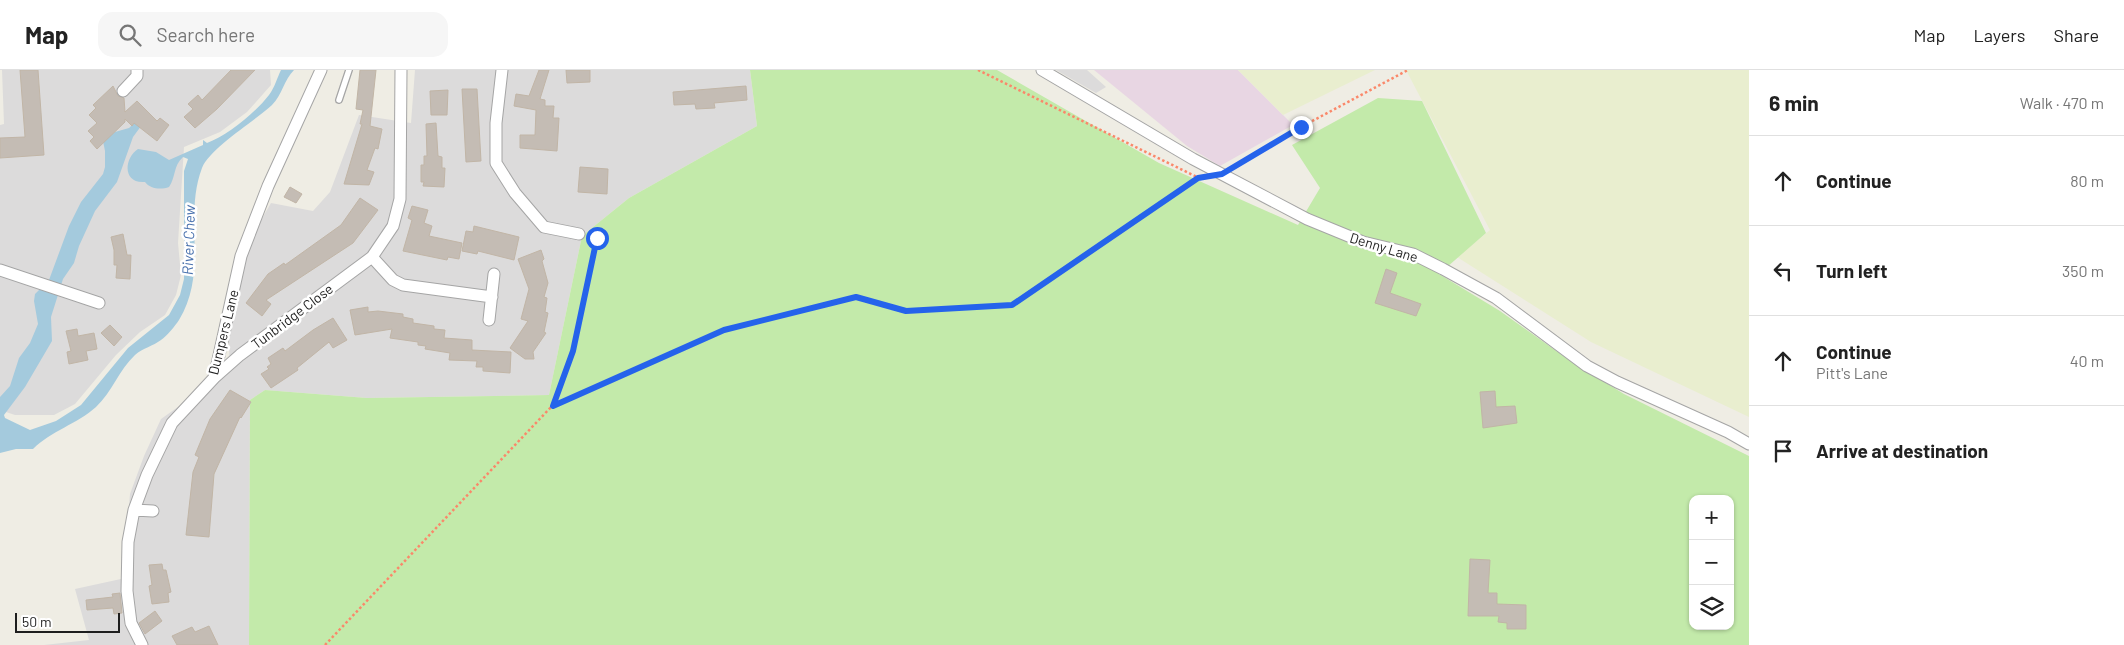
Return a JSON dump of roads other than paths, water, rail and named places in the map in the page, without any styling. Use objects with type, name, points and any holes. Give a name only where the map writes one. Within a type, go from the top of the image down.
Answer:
[{"type":"street","points":[[123,91],[137,76],[137,70]]},
{"type":"street","name":"Dumpers Lane","points":[[142,645],[131,623],[127,590],[128,542],[134,510],[147,475],[172,424],[214,378],[241,256],[268,186],[321,70]]},
{"type":"street","name":"Tunbridge Close","points":[[214,378],[240,355],[372,257],[393,226],[400,199],[402,70]]},
{"type":"street","points":[[502,70],[496,123],[496,163],[515,193],[544,227],[579,234]]},
{"type":"street","name":"Denny Lane","points":[[1042,70],[1193,159],[1307,219],[1363,242],[1413,254],[1496,298],[1587,366],[1617,382],[1728,432],[1749,444]]},
{"type":"street","points":[[372,257],[393,280],[403,285],[492,297]]},
{"type":"street","points":[[0,270],[99,303]]},
{"type":"street","points":[[489,320],[494,274]]},
{"type":"street","points":[[134,510],[153,511]]},
{"type":"lane","points":[[339,100],[349,70]]},
{"type":"water","name":"River Chew","points":[[281,70],[294,70],[272,105],[223,143],[202,168],[195,206],[193,283],[188,301],[179,320],[171,331],[129,361],[107,395],[89,413],[48,437],[33,449],[16,449],[0,453],[0,397],[10,386],[19,358],[30,343],[38,324],[34,301],[35,294],[49,280],[69,226],[81,202],[103,174],[105,151],[103,141],[115,132],[129,128],[142,116],[147,118],[133,137],[117,182],[95,211],[79,246],[74,263],[63,279],[51,317],[52,341],[25,387],[4,415],[5,418],[30,430],[56,421],[81,405],[128,348],[169,315],[180,295],[184,279],[184,171],[188,159],[183,157],[180,160],[169,187],[156,188],[145,182],[138,182],[129,175],[128,164],[133,153],[138,149],[156,152],[169,160],[203,145],[203,140],[207,143],[215,140],[241,123],[263,102],[273,89]]}]
